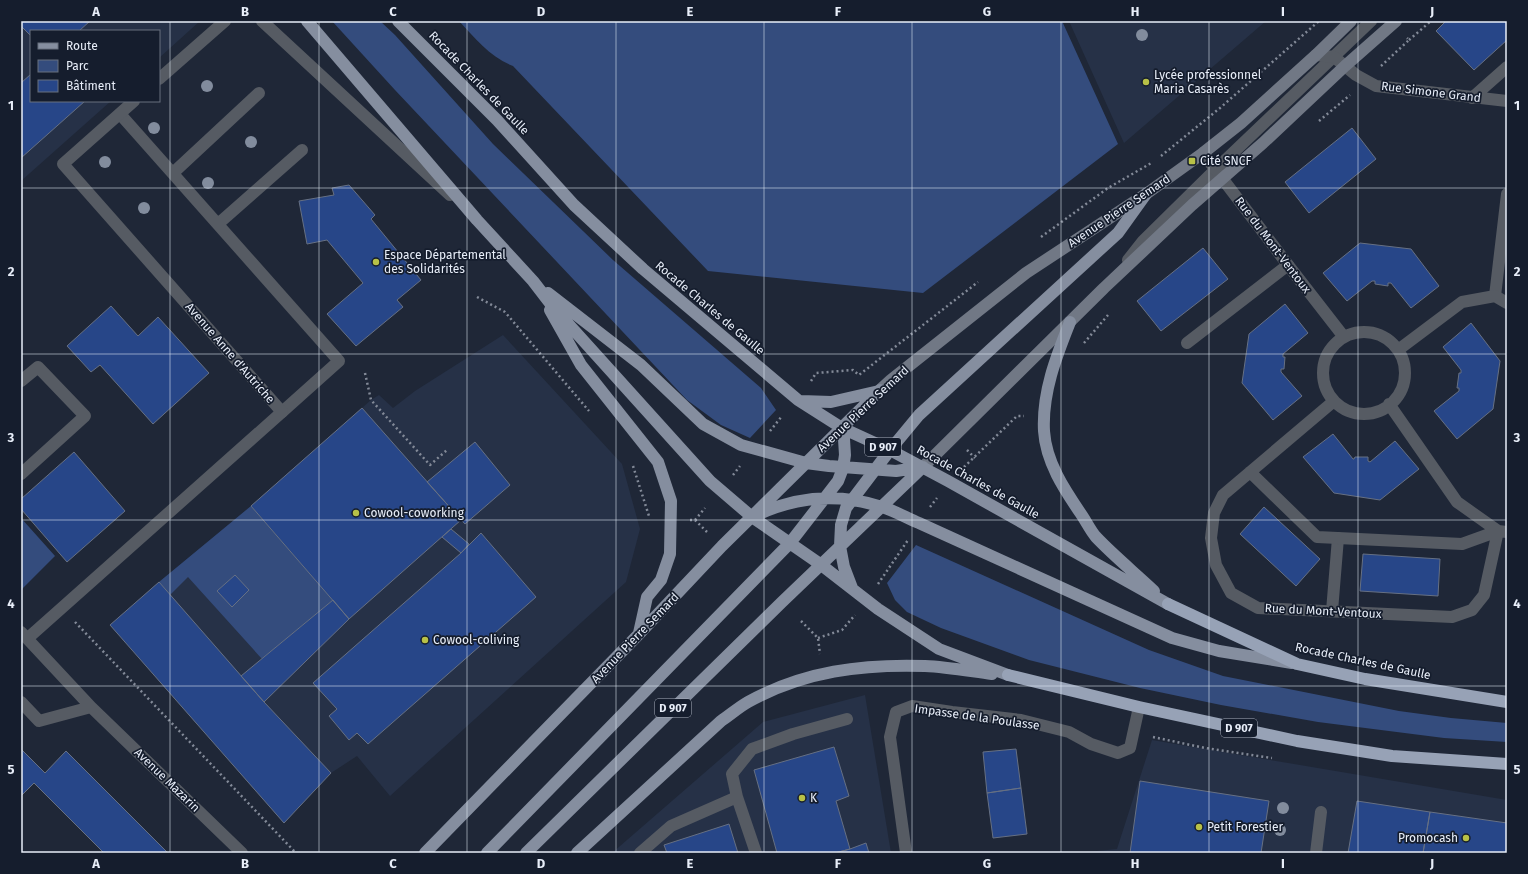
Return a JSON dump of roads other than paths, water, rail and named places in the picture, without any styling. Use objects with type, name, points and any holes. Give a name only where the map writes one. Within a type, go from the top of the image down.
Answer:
[{"type":"highway","name":"Rocade Charles de Gaulle","points":[[1168,604],[1297,664],[1365,679],[1507,702]]},
{"type":"highway","name":"D 907","points":[[1008,676],[1139,707],[1297,741],[1392,756],[1507,764]]},
{"type":"main road","points":[[307,21],[553,307],[710,481],[752,517],[777,506],[797,501],[826,497],[882,507],[925,525],[1172,638],[1219,651],[1297,664]]},
{"type":"main road","name":"Rocade Charles de Gaulle","points":[[398,21],[497,120],[574,204],[643,269],[798,400],[842,428],[923,467],[1168,604]]},
{"type":"main road","name":"Avenue Pierre Semard","points":[[425,853],[639,634],[722,546],[891,380],[1026,273],[1146,194],[1203,153],[1240,123],[1316,55],[1351,21]]},
{"type":"main road","points":[[533,282],[641,365],[703,424],[740,444],[806,463],[843,468],[896,471],[923,467],[1104,288],[1192,205],[1219,174],[1263,143],[1345,66],[1396,21]]},
{"type":"main road","points":[[852,589],[844,567],[840,546],[841,525],[846,508],[890,450],[919,415],[1118,234],[1146,194]]},
{"type":"main road","points":[[533,282],[581,365],[658,462],[671,501],[670,554],[661,580],[647,597],[639,634]]},
{"type":"main road","points":[[1070,322],[1053,366],[1046,399],[1044,432],[1050,460],[1064,489],[1096,536],[1168,604]]},
{"type":"main road","points":[[798,400],[831,402],[880,390]]},
{"type":"main road","points":[[487,853],[790,543],[838,481],[843,468],[845,454],[842,428]]},
{"type":"main road","name":"D 907","points":[[526,853],[820,564],[923,467]]},
{"type":"main road","name":"D 907","points":[[752,517],[820,564],[878,609],[939,649],[1008,676]]},
{"type":"main road","points":[[577,853],[721,721],[747,702],[778,687],[823,672],[850,668],[890,666],[926,666],[1008,676]]},
{"type":"street","points":[[160,78],[225,21]]},
{"type":"street","points":[[262,21],[478,220]]},
{"type":"street","points":[[1219,174],[1371,21]]},
{"type":"street","points":[[1316,55],[1334,57]]},
{"type":"street","name":"Rue Simone Grand","points":[[1334,57],[1360,78],[1376,86],[1507,101]]},
{"type":"street","points":[[1472,98],[1507,67]]},
{"type":"street","points":[[173,173],[259,93]]},
{"type":"street","name":"Avenue Anne d'Autriche","points":[[24,635],[62,608],[282,412],[63,164],[133,102]]},
{"type":"street","points":[[120,114],[339,361],[282,412]]},
{"type":"street","points":[[218,224],[302,150]]},
{"type":"street","name":"Rue du Mont-Ventoux","points":[[1203,153],[1344,336]]},
{"type":"street","points":[[1495,296],[1507,194]]},
{"type":"street","points":[[1187,343],[1288,265]]},
{"type":"street","points":[[1398,350],[1462,302],[1495,296],[1507,303]]},
{"type":"street","points":[[1355,332],[1368,332],[1380,335],[1390,341],[1398,350],[1404,362],[1404,376],[1401,389],[1394,400],[1383,409],[1371,413],[1357,413],[1344,409],[1334,401],[1327,390],[1323,379],[1323,366],[1327,354],[1334,344],[1344,336],[1355,332]]},
{"type":"street","points":[[21,381],[38,367],[85,416],[21,474]]},
{"type":"street","name":"Rue du Mont-Ventoux","points":[[1334,401],[1223,495],[1214,513],[1211,538],[1216,565],[1231,593],[1258,608],[1452,617],[1472,610],[1484,595],[1503,532]]},
{"type":"street","points":[[1389,404],[1457,502],[1503,532]]},
{"type":"street","points":[[1250,472],[1317,537],[1462,544],[1503,532]]},
{"type":"street","points":[[1332,611],[1338,538]]},
{"type":"street","name":"Avenue Mazarin","points":[[24,635],[91,707],[242,853]]},
{"type":"street","points":[[21,702],[39,720],[91,707]]},
{"type":"street","name":"Impasse de la Poulasse","points":[[906,853],[890,737],[896,712],[912,706],[1021,720],[1069,732],[1091,744],[1118,753],[1130,748],[1139,707]]},
{"type":"street","points":[[756,853],[737,797],[732,774],[752,749],[793,734],[847,719]]},
{"type":"street","points":[[640,853],[671,826],[737,797]]},
{"type":"street","points":[[1316,853],[1321,812]]},
{"type":"place","name":"Lycée professionnel Maria Casarès","points":[[1146,82]]},
{"type":"place","name":"Cité SNCF","points":[[1192,161]]},
{"type":"place","name":"Espace Départemental des Solidarités","points":[[376,262]]},
{"type":"place","name":"Cowool-coworking","points":[[356,513]]},
{"type":"place","name":"Cowool-coliving","points":[[425,640]]},
{"type":"place","name":"K","points":[[802,798]]},
{"type":"place","name":"Petit Forestier","points":[[1199,827]]},
{"type":"place","name":"Promocash","points":[[1466,838]]}]
